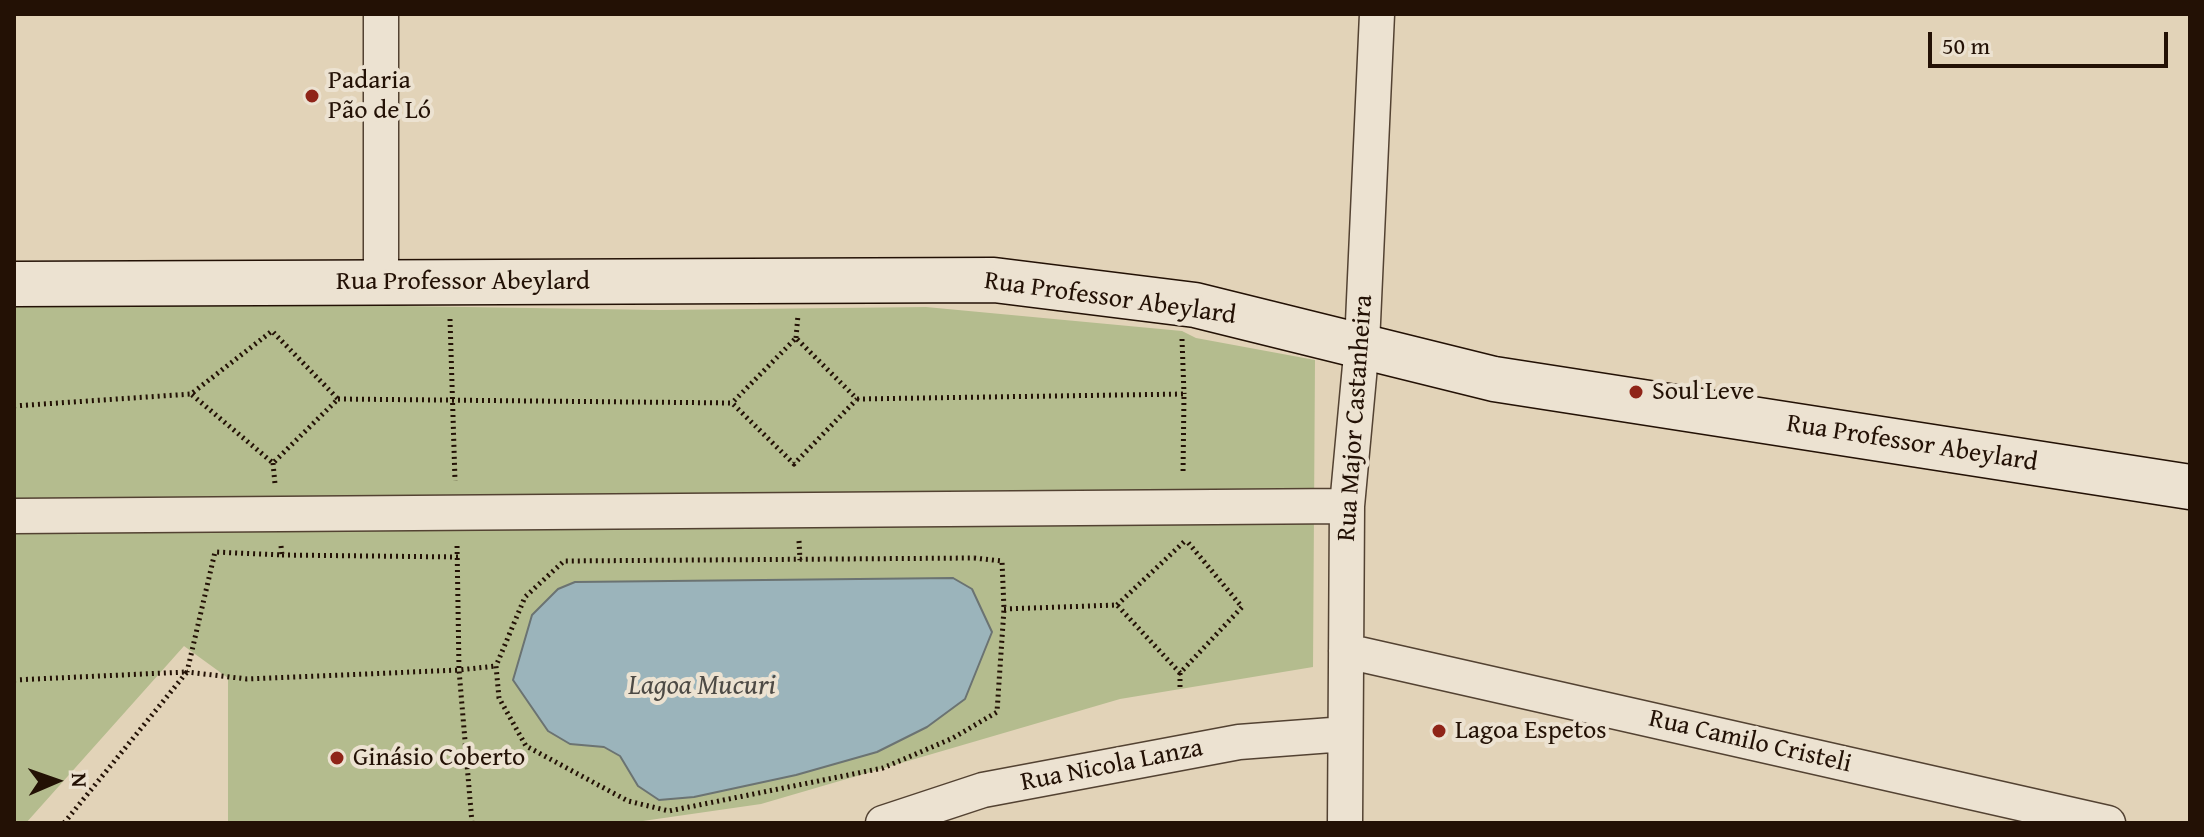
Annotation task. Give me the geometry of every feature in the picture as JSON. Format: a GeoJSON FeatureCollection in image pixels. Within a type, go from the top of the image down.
{"type":"FeatureCollection","features":[{"type":"Feature","properties":{"kind":"main road","name":"Rua Professor Abeylard"},"geometry":{"type":"LineString","coordinates":[[14,284],[994,280],[1195,305],[1494,379],[2190,487]]}},
{"type":"Feature","properties":{"kind":"street"},"geometry":{"type":"LineString","coordinates":[[381,14],[381,282]]}},
{"type":"Feature","properties":{"kind":"street","name":"Rua Major Castanheira"},"geometry":{"type":"LineString","coordinates":[[1345,823],[1347,506],[1362,344],[1377,14]]}},
{"type":"Feature","properties":{"kind":"street"},"geometry":{"type":"LineString","coordinates":[[14,516],[1347,506]]}},
{"type":"Feature","properties":{"kind":"street","name":"Rua Camilo Cristeli"},"geometry":{"type":"LineString","coordinates":[[1346,651],[2108,823]]}},
{"type":"Feature","properties":{"kind":"street","name":"Rua Nicola Lanza"},"geometry":{"type":"LineString","coordinates":[[889,822],[983,790],[1239,742],[1345,734]]}},
{"type":"Feature","properties":{"kind":"path"},"geometry":{"type":"LineString","coordinates":[[732,403],[796,338],[799,308]]}},
{"type":"Feature","properties":{"kind":"path"},"geometry":{"type":"LineString","coordinates":[[14,406],[191,394],[272,331],[338,399]]}},
{"type":"Feature","properties":{"kind":"path"},"geometry":{"type":"LineString","coordinates":[[1182,331],[1184,394]]}},
{"type":"Feature","properties":{"kind":"path"},"geometry":{"type":"LineString","coordinates":[[273,463],[338,399],[732,403],[794,464],[857,399],[796,338]]}},
{"type":"Feature","properties":{"kind":"path"},"geometry":{"type":"LineString","coordinates":[[191,394],[273,463],[282,555]]}},
{"type":"Feature","properties":{"kind":"path"},"geometry":{"type":"LineString","coordinates":[[1117,605],[1186,540]]}},
{"type":"Feature","properties":{"kind":"path"},"geometry":{"type":"LineString","coordinates":[[64,823],[187,672],[215,552],[458,557]]}},
{"type":"Feature","properties":{"kind":"path"},"geometry":{"type":"LineString","coordinates":[[974,558],[1002,561],[1004,609],[997,712],[953,738],[883,768],[669,811],[628,801],[526,746],[499,698],[496,666],[525,597],[564,561],[974,558]]}},
{"type":"Feature","properties":{"kind":"path"},"geometry":{"type":"LineString","coordinates":[[14,680],[187,672],[247,679],[496,666]]}},
{"type":"Feature","properties":{"kind":"path"},"geometry":{"type":"LineString","coordinates":[[459,670],[472,823]]}},
{"type":"Feature","properties":{"kind":"path"},"geometry":{"type":"LineString","coordinates":[[1180,673],[1180,688]]}},
{"type":"Feature","properties":{"kind":"green space"},"geometry":{"type":"Polygon","coordinates":[[[14,300],[660,310],[926,307],[1182,331],[1196,338],[1315,360],[1313,667],[1120,699],[761,804],[629,823],[228,823],[228,678],[184,646],[26,823],[14,823],[14,300]]]}},
{"type":"Feature","properties":{"kind":"water","name":"Lagoa Mucuri"},"geometry":{"type":"Polygon","coordinates":[[[953,578],[972,589],[992,632],[965,699],[927,727],[877,752],[796,775],[694,797],[659,800],[638,786],[620,756],[604,747],[570,744],[548,731],[513,680],[532,615],[558,589],[575,582],[953,578]]]}},
{"type":"Feature","properties":{"kind":"place","name":"Padaria Pão de Ló"},"geometry":{"type":"Point","coordinates":[312,96]}},
{"type":"Feature","properties":{"kind":"place","name":"Soul Leve"},"geometry":{"type":"Point","coordinates":[1636,392]}},
{"type":"Feature","properties":{"kind":"place","name":"Lagoa Espetos"},"geometry":{"type":"Point","coordinates":[1439,731]}},
{"type":"Feature","properties":{"kind":"place","name":"Ginásio Coberto"},"geometry":{"type":"Point","coordinates":[337,758]}}]}
